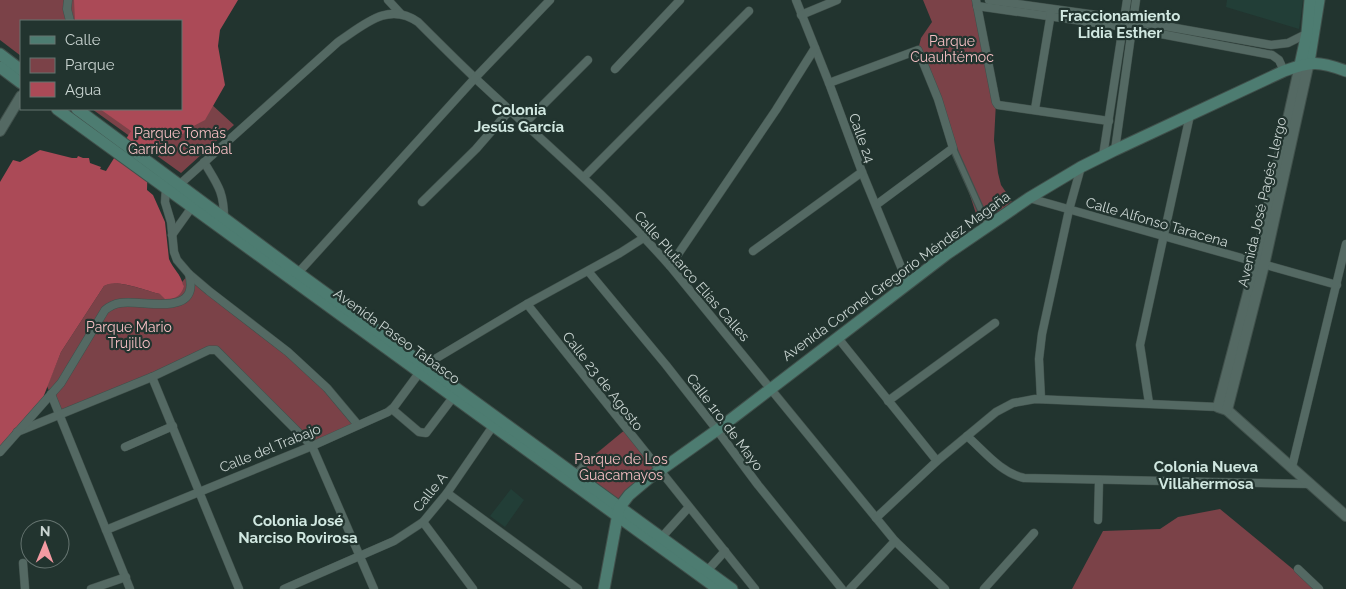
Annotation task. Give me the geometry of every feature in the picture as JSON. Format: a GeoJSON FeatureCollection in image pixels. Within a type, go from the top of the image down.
{"type":"FeatureCollection","features":[{"type":"Feature","properties":{"kind":"main road","name":"Avenida José Pagés Llergo"},"geometry":{"type":"LineString","coordinates":[[1310,0],[1311,32]]}},
{"type":"Feature","properties":{"kind":"main road","name":"Avenida José Pagés Llergo"},"geometry":{"type":"LineString","coordinates":[[1305,64],[1319,0]]}},
{"type":"Feature","properties":{"kind":"main road"},"geometry":{"type":"LineString","coordinates":[[0,54],[20,69]]}},
{"type":"Feature","properties":{"kind":"main road","name":"Avenida Coronel Gregorio Méndez Magaña"},"geometry":{"type":"LineString","coordinates":[[618,512],[636,488],[717,430],[908,284],[1029,198],[1081,167],[1115,150],[1284,71],[1305,64]]}},
{"type":"Feature","properties":{"kind":"main road"},"geometry":{"type":"LineString","coordinates":[[1305,64],[1323,64],[1346,72]]}},
{"type":"Feature","properties":{"kind":"main road"},"geometry":{"type":"LineString","coordinates":[[0,67],[20,81]]}},
{"type":"Feature","properties":{"kind":"main road","name":"Avenida Paseo Tabasco"},"geometry":{"type":"LineString","coordinates":[[58,110],[192,207],[575,475],[618,512],[661,538],[732,589]]}},
{"type":"Feature","properties":{"kind":"main road","name":"Avenida Paseo Tabasco"},"geometry":{"type":"LineString","coordinates":[[78,110],[423,368],[454,396],[493,426],[618,512],[718,589]]}},
{"type":"Feature","properties":{"kind":"main road"},"geometry":{"type":"LineString","coordinates":[[604,589],[618,512]]}},
{"type":"Feature","properties":{"kind":"street"},"geometry":{"type":"LineString","coordinates":[[68,0],[67,9],[70,20]]}},
{"type":"Feature","properties":{"kind":"street","name":"Calle Plutarco Elías Calles"},"geometry":{"type":"LineString","coordinates":[[388,0],[401,14],[418,22],[475,78],[584,177],[645,238],[876,518],[896,541],[945,589]]}},
{"type":"Feature","properties":{"kind":"street"},"geometry":{"type":"LineString","coordinates":[[298,273],[475,78],[550,0]]}},
{"type":"Feature","properties":{"kind":"street"},"geometry":{"type":"LineString","coordinates":[[615,69],[680,0]]}},
{"type":"Feature","properties":{"kind":"street","name":"Calle 24"},"geometry":{"type":"LineString","coordinates":[[796,0],[862,172],[908,284]]}},
{"type":"Feature","properties":{"kind":"street"},"geometry":{"type":"LineString","coordinates":[[801,14],[837,0]]}},
{"type":"Feature","properties":{"kind":"street"},"geometry":{"type":"LineString","coordinates":[[989,0],[1051,13]]}},
{"type":"Feature","properties":{"kind":"street"},"geometry":{"type":"LineString","coordinates":[[1103,156],[1127,0]]}},
{"type":"Feature","properties":{"kind":"street"},"geometry":{"type":"LineString","coordinates":[[1115,150],[1136,0]]}},
{"type":"Feature","properties":{"kind":"street"},"geometry":{"type":"LineString","coordinates":[[1109,121],[998,105],[976,3],[1124,23],[1272,55],[1279,60],[1284,71]]}},
{"type":"Feature","properties":{"kind":"street"},"geometry":{"type":"LineString","coordinates":[[584,177],[749,11]]}},
{"type":"Feature","properties":{"kind":"street"},"geometry":{"type":"LineString","coordinates":[[179,185],[338,42],[377,18],[392,13],[401,14]]}},
{"type":"Feature","properties":{"kind":"street"},"geometry":{"type":"LineString","coordinates":[[1035,109],[1051,13]]}},
{"type":"Feature","properties":{"kind":"street"},"geometry":{"type":"LineString","coordinates":[[1133,25],[1271,45],[1288,43],[1311,32]]}},
{"type":"Feature","properties":{"kind":"street"},"geometry":{"type":"LineString","coordinates":[[670,266],[776,110],[815,48]]}},
{"type":"Feature","properties":{"kind":"street"},"geometry":{"type":"LineString","coordinates":[[829,82],[918,50],[938,99],[953,148],[988,226]]}},
{"type":"Feature","properties":{"kind":"street"},"geometry":{"type":"LineString","coordinates":[[525,123],[588,60]]}},
{"type":"Feature","properties":{"kind":"street","name":"Avenida José Pagés Llergo"},"geometry":{"type":"LineString","coordinates":[[1223,408],[1260,264],[1305,64]]}},
{"type":"Feature","properties":{"kind":"street"},"geometry":{"type":"LineString","coordinates":[[0,131],[20,98]]}},
{"type":"Feature","properties":{"kind":"street"},"geometry":{"type":"LineString","coordinates":[[422,202],[476,149],[510,110]]}},
{"type":"Feature","properties":{"kind":"street"},"geometry":{"type":"LineString","coordinates":[[1149,404],[1140,345],[1190,115]]}},
{"type":"Feature","properties":{"kind":"street"},"geometry":{"type":"LineString","coordinates":[[876,205],[953,148]]}},
{"type":"Feature","properties":{"kind":"street"},"geometry":{"type":"LineString","coordinates":[[204,162],[221,190],[224,218]]}},
{"type":"Feature","properties":{"kind":"street"},"geometry":{"type":"LineString","coordinates":[[1041,399],[1039,359],[1042,334],[1069,210],[1081,167]]}},
{"type":"Feature","properties":{"kind":"street"},"geometry":{"type":"LineString","coordinates":[[753,251],[862,172]]}},
{"type":"Feature","properties":{"kind":"street"},"geometry":{"type":"LineString","coordinates":[[166,188],[165,202],[171,222],[174,257],[189,274],[288,352],[327,388],[358,425]]}},
{"type":"Feature","properties":{"kind":"street","name":"Calle Alfonso Taracena"},"geometry":{"type":"LineString","coordinates":[[1029,198],[1337,285]]}},
{"type":"Feature","properties":{"kind":"street"},"geometry":{"type":"LineString","coordinates":[[172,235],[192,207]]}},
{"type":"Feature","properties":{"kind":"street"},"geometry":{"type":"LineString","coordinates":[[423,368],[527,304],[645,238]]}},
{"type":"Feature","properties":{"kind":"street"},"geometry":{"type":"LineString","coordinates":[[1292,467],[1346,244]]}},
{"type":"Feature","properties":{"kind":"street","name":"Calle 1ro. de Mayo"},"geometry":{"type":"LineString","coordinates":[[588,271],[717,430],[758,485],[842,589]]}},
{"type":"Feature","properties":{"kind":"street"},"geometry":{"type":"LineString","coordinates":[[0,452],[68,372],[105,310],[114,304],[126,302],[178,303],[188,295],[190,290],[189,274]]}},
{"type":"Feature","properties":{"kind":"street","name":"Calle 23 de Agosto"},"geometry":{"type":"LineString","coordinates":[[527,304],[755,589]]}},
{"type":"Feature","properties":{"kind":"street"},"geometry":{"type":"LineString","coordinates":[[888,401],[995,323]]}},
{"type":"Feature","properties":{"kind":"street"},"geometry":{"type":"LineString","coordinates":[[838,338],[937,462]]}},
{"type":"Feature","properties":{"kind":"street"},"geometry":{"type":"LineString","coordinates":[[18,432],[152,377],[209,350],[216,350],[312,446],[374,589]]}},
{"type":"Feature","properties":{"kind":"street","name":"Calle del Trabajo"},"geometry":{"type":"LineString","coordinates":[[106,530],[312,446],[392,409],[423,368]]}},
{"type":"Feature","properties":{"kind":"street"},"geometry":{"type":"LineString","coordinates":[[152,377],[238,589]]}},
{"type":"Feature","properties":{"kind":"street"},"geometry":{"type":"LineString","coordinates":[[51,394],[130,589]]}},
{"type":"Feature","properties":{"kind":"street"},"geometry":{"type":"LineString","coordinates":[[392,409],[422,434],[426,433],[454,396]]}},
{"type":"Feature","properties":{"kind":"street"},"geometry":{"type":"LineString","coordinates":[[876,518],[937,462],[1004,407],[1021,400],[1041,399],[1223,408],[1346,516]]}},
{"type":"Feature","properties":{"kind":"street"},"geometry":{"type":"LineString","coordinates":[[125,446],[172,426]]}},
{"type":"Feature","properties":{"kind":"street","name":"Calle A"},"geometry":{"type":"LineString","coordinates":[[284,589],[394,541],[423,522],[447,493],[493,426]]}},
{"type":"Feature","properties":{"kind":"street"},"geometry":{"type":"LineString","coordinates":[[967,436],[1002,468],[1016,476],[1034,480],[1311,484]]}},
{"type":"Feature","properties":{"kind":"street"},"geometry":{"type":"LineString","coordinates":[[575,475],[586,462]]}},
{"type":"Feature","properties":{"kind":"street"},"geometry":{"type":"LineString","coordinates":[[1098,520],[1099,481]]}},
{"type":"Feature","properties":{"kind":"street"},"geometry":{"type":"LineString","coordinates":[[447,493],[578,589]]}},
{"type":"Feature","properties":{"kind":"street"},"geometry":{"type":"LineString","coordinates":[[661,538],[689,507]]}},
{"type":"Feature","properties":{"kind":"street"},"geometry":{"type":"LineString","coordinates":[[423,522],[473,589]]}},
{"type":"Feature","properties":{"kind":"street"},"geometry":{"type":"LineString","coordinates":[[984,589],[1034,533]]}},
{"type":"Feature","properties":{"kind":"street"},"geometry":{"type":"LineString","coordinates":[[850,589],[896,541]]}},
{"type":"Feature","properties":{"kind":"street"},"geometry":{"type":"LineString","coordinates":[[707,571],[724,551]]}},
{"type":"Feature","properties":{"kind":"street"},"geometry":{"type":"LineString","coordinates":[[23,569],[25,589]]}},
{"type":"Feature","properties":{"kind":"street"},"geometry":{"type":"LineString","coordinates":[[1298,569],[1319,589]]}},
{"type":"Feature","properties":{"kind":"street"},"geometry":{"type":"LineString","coordinates":[[91,589],[126,578]]}},
{"type":"Feature","properties":{"kind":"shaded area"},"geometry":{"type":"Polygon","coordinates":[[[1227,0],[1303,0],[1299,29],[1226,7],[1227,0]]]}},
{"type":"Feature","properties":{"kind":"shaded area"},"geometry":{"type":"Polygon","coordinates":[[[511,489],[524,500],[505,527],[490,516],[511,489]]]}},
{"type":"Feature","properties":{"kind":"green space"},"geometry":{"type":"Polygon","coordinates":[[[0,0],[84,0],[88,20],[20,20],[20,55],[0,40],[0,0]]]}},
{"type":"Feature","properties":{"kind":"green space","name":"Parque Cuauhtémoc"},"geometry":{"type":"Polygon","coordinates":[[[923,0],[976,0],[996,102],[994,140],[998,173],[1001,185],[1012,201],[1003,209],[978,220],[950,133],[918,50],[921,38],[932,22],[923,0]]]}},
{"type":"Feature","properties":{"kind":"green space","name":"Parque Tomás Garrido Canabal"},"geometry":{"type":"Polygon","coordinates":[[[210,103],[234,125],[181,173],[93,110],[147,110],[159,117],[210,103]]]}},
{"type":"Feature","properties":{"kind":"green space","name":"Parque Mario Trujillo"},"geometry":{"type":"Polygon","coordinates":[[[189,274],[288,352],[358,425],[312,446],[216,350],[59,416],[47,386],[61,352],[104,286],[116,283],[123,284],[160,294],[182,282],[189,274]]]}},
{"type":"Feature","properties":{"kind":"green space","name":"Parque de Los Guacamayos"},"geometry":{"type":"Polygon","coordinates":[[[626,429],[660,472],[613,503],[575,475],[586,462],[626,429]]]}},
{"type":"Feature","properties":{"kind":"green space"},"geometry":{"type":"Polygon","coordinates":[[[1220,509],[1294,570],[1314,589],[1072,589],[1103,531],[1160,529],[1178,517],[1220,509]]]}},
{"type":"Feature","properties":{"kind":"water"},"geometry":{"type":"Polygon","coordinates":[[[74,0],[238,0],[220,30],[218,46],[225,85],[205,120],[186,130],[183,134],[167,138],[151,150],[148,156],[147,190],[153,195],[165,222],[169,259],[184,286],[180,295],[175,298],[165,299],[160,294],[124,284],[116,283],[104,286],[61,352],[39,408],[0,455],[0,182],[13,160],[20,162],[40,150],[72,158],[77,158],[78,156],[89,158],[90,163],[106,171],[131,131],[101,110],[182,110],[182,20],[75,20],[74,0]]]}},
{"type":"Feature","properties":{"kind":"district","name":"Fraccionamiento Lidia Esther"},"geometry":{"type":"Point","coordinates":[1120,24]}},
{"type":"Feature","properties":{"kind":"district","name":"Colonia Jesús García"},"geometry":{"type":"Point","coordinates":[519,118]}},
{"type":"Feature","properties":{"kind":"district","name":"Colonia Nueva Villahermosa"},"geometry":{"type":"Point","coordinates":[1206,476]}},
{"type":"Feature","properties":{"kind":"district","name":"Colonia José Narciso Rovirosa"},"geometry":{"type":"Point","coordinates":[298,530]}}]}
